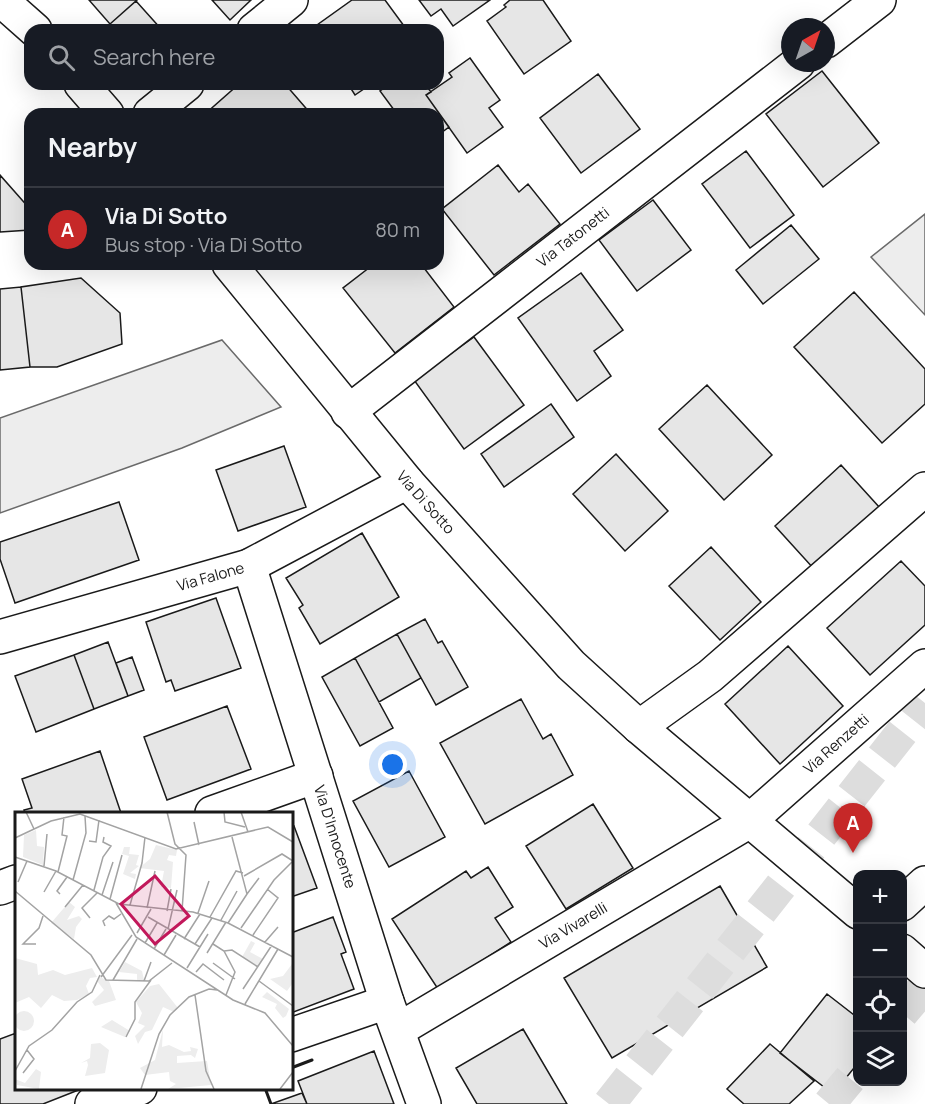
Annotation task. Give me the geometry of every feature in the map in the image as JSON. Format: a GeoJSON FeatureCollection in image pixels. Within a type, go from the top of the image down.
{"type":"FeatureCollection","features":[{"type":"Feature","properties":{"kind":"street"},"geometry":{"type":"LineString","coordinates":[[1,0],[27,24]]}},
{"type":"Feature","properties":{"kind":"street"},"geometry":{"type":"LineString","coordinates":[[261,24],[291,0]]}},
{"type":"Feature","properties":{"kind":"street"},"geometry":{"type":"LineString","coordinates":[[835,34],[879,0]]}},
{"type":"Feature","properties":{"kind":"street","name":"Via Tatonetti"},"geometry":{"type":"LineString","coordinates":[[348,412],[786,72]]}},
{"type":"Feature","properties":{"kind":"street"},"geometry":{"type":"LineString","coordinates":[[86,90],[102,108]]}},
{"type":"Feature","properties":{"kind":"street"},"geometry":{"type":"LineString","coordinates":[[157,108],[180,90]]}},
{"type":"Feature","properties":{"kind":"street","name":"Via Di Sotto"},"geometry":{"type":"LineString","coordinates":[[234,270],[407,482],[571,665],[639,728],[748,822],[853,908]]}},
{"type":"Feature","properties":{"kind":"street","name":"Via Falone"},"geometry":{"type":"LineString","coordinates":[[0,637],[249,566],[407,482]]}},
{"type":"Feature","properties":{"kind":"street"},"geometry":{"type":"LineString","coordinates":[[639,728],[710,676],[925,489]]}},
{"type":"Feature","properties":{"kind":"street","name":"Via D'Innocente"},"geometry":{"type":"LineString","coordinates":[[249,566],[393,1016],[424,1104]]}},
{"type":"Feature","properties":{"kind":"street","name":"Via Renzetti"},"geometry":{"type":"LineString","coordinates":[[748,822],[925,666]]}},
{"type":"Feature","properties":{"kind":"street"},"geometry":{"type":"LineString","coordinates":[[215,812],[316,776]]}},
{"type":"Feature","properties":{"kind":"street","name":"Via Vivarelli"},"geometry":{"type":"LineString","coordinates":[[292,1035],[393,1016],[748,822]]}},
{"type":"Feature","properties":{"kind":"street"},"geometry":{"type":"LineString","coordinates":[[0,888],[15,882]]}},
{"type":"Feature","properties":{"kind":"street"},"geometry":{"type":"LineString","coordinates":[[907,900],[925,883]]}},
{"type":"Feature","properties":{"kind":"street"},"geometry":{"type":"LineString","coordinates":[[907,955],[925,971]]}},
{"type":"Feature","properties":{"kind":"street"},"geometry":{"type":"LineString","coordinates":[[92,1104],[137,1089]]}},
{"type":"Feature","properties":{"kind":"shaded area"},"geometry":{"type":"Polygon","coordinates":[[[925,214],[925,315],[871,257],[925,214]]]}},
{"type":"Feature","properties":{"kind":"shaded area"},"geometry":{"type":"Polygon","coordinates":[[[222,340],[281,407],[182,448],[0,513],[0,418],[222,340]]]}},
{"type":"Feature","properties":{"kind":"building"},"geometry":{"type":"Polygon","coordinates":[[[89,0],[137,0],[110,24],[89,0]]]}},
{"type":"Feature","properties":{"kind":"building"},"geometry":{"type":"Polygon","coordinates":[[[212,0],[251,0],[230,20],[212,0]]]}},
{"type":"Feature","properties":{"kind":"building"},"geometry":{"type":"Polygon","coordinates":[[[352,0],[385,0],[403,24],[318,24],[352,0]]]}},
{"type":"Feature","properties":{"kind":"building"},"geometry":{"type":"Polygon","coordinates":[[[419,0],[490,0],[453,26],[441,9],[431,16],[419,0]]]}},
{"type":"Feature","properties":{"kind":"building"},"geometry":{"type":"Polygon","coordinates":[[[510,0],[543,0],[571,41],[524,74],[487,21],[506,7],[504,5],[510,0]]]}},
{"type":"Feature","properties":{"kind":"building"},"geometry":{"type":"Polygon","coordinates":[[[136,1],[157,24],[110,24],[136,1]]]}},
{"type":"Feature","properties":{"kind":"building"},"geometry":{"type":"Polygon","coordinates":[[[470,58],[500,100],[489,108],[503,127],[467,153],[444,120],[444,108],[435,108],[426,95],[433,90],[444,90],[444,83],[452,77],[449,73],[470,58]]]}},
{"type":"Feature","properties":{"kind":"building"},"geometry":{"type":"Polygon","coordinates":[[[823,72],[879,143],[823,187],[766,114],[823,72]]]}},
{"type":"Feature","properties":{"kind":"building"},"geometry":{"type":"Polygon","coordinates":[[[598,74],[640,129],[581,173],[540,118],[598,74]]]}},
{"type":"Feature","properties":{"kind":"building"},"geometry":{"type":"Polygon","coordinates":[[[232,90],[290,90],[306,108],[212,108],[232,90]]]}},
{"type":"Feature","properties":{"kind":"building"},"geometry":{"type":"Polygon","coordinates":[[[352,90],[362,90],[355,95],[352,90]]]}},
{"type":"Feature","properties":{"kind":"building"},"geometry":{"type":"Polygon","coordinates":[[[430,90],[431,92],[426,95],[435,108],[393,108],[380,91],[430,90]]]}},
{"type":"Feature","properties":{"kind":"building"},"geometry":{"type":"Polygon","coordinates":[[[444,120],[449,127],[444,131],[444,120]]]}},
{"type":"Feature","properties":{"kind":"building"},"geometry":{"type":"Polygon","coordinates":[[[746,151],[794,215],[750,248],[702,184],[746,151]]]}},
{"type":"Feature","properties":{"kind":"building"},"geometry":{"type":"Polygon","coordinates":[[[498,165],[519,192],[528,184],[560,224],[494,275],[444,212],[444,207],[498,165]]]}},
{"type":"Feature","properties":{"kind":"building"},"geometry":{"type":"Polygon","coordinates":[[[0,175],[24,202],[24,230],[0,232],[0,175]]]}},
{"type":"Feature","properties":{"kind":"building"},"geometry":{"type":"Polygon","coordinates":[[[653,200],[691,250],[637,291],[599,240],[653,200]]]}},
{"type":"Feature","properties":{"kind":"building"},"geometry":{"type":"Polygon","coordinates":[[[791,225],[819,259],[763,304],[736,270],[791,225]]]}},
{"type":"Feature","properties":{"kind":"building"},"geometry":{"type":"Polygon","coordinates":[[[366,270],[426,270],[454,307],[395,353],[343,288],[366,270]]]}},
{"type":"Feature","properties":{"kind":"building"},"geometry":{"type":"Polygon","coordinates":[[[581,273],[623,330],[594,351],[611,376],[577,401],[518,318],[581,273]]]}},
{"type":"Feature","properties":{"kind":"building"},"geometry":{"type":"Polygon","coordinates":[[[81,278],[120,313],[122,344],[57,367],[30,367],[21,287],[81,278]]]}},
{"type":"Feature","properties":{"kind":"building"},"geometry":{"type":"Polygon","coordinates":[[[21,287],[30,367],[0,370],[0,289],[21,287]]]}},
{"type":"Feature","properties":{"kind":"building"},"geometry":{"type":"Polygon","coordinates":[[[854,292],[925,369],[925,404],[882,443],[794,347],[854,292]]]}},
{"type":"Feature","properties":{"kind":"building"},"geometry":{"type":"Polygon","coordinates":[[[474,337],[524,405],[464,449],[414,380],[474,337]]]}},
{"type":"Feature","properties":{"kind":"building"},"geometry":{"type":"Polygon","coordinates":[[[707,385],[772,455],[724,500],[659,429],[707,385]]]}},
{"type":"Feature","properties":{"kind":"building"},"geometry":{"type":"Polygon","coordinates":[[[551,404],[574,437],[504,487],[481,454],[551,404]]]}},
{"type":"Feature","properties":{"kind":"building"},"geometry":{"type":"Polygon","coordinates":[[[284,446],[306,507],[238,531],[216,470],[284,446]]]}},
{"type":"Feature","properties":{"kind":"building"},"geometry":{"type":"Polygon","coordinates":[[[616,454],[668,511],[625,551],[573,494],[616,454]]]}},
{"type":"Feature","properties":{"kind":"building"},"geometry":{"type":"Polygon","coordinates":[[[841,465],[880,508],[814,569],[775,526],[841,465]]]}},
{"type":"Feature","properties":{"kind":"building"},"geometry":{"type":"Polygon","coordinates":[[[119,502],[139,560],[15,603],[0,559],[0,542],[119,502]]]}},
{"type":"Feature","properties":{"kind":"building"},"geometry":{"type":"Polygon","coordinates":[[[362,533],[399,597],[320,644],[299,608],[303,605],[286,578],[362,533]]]}},
{"type":"Feature","properties":{"kind":"building"},"geometry":{"type":"Polygon","coordinates":[[[711,547],[761,602],[720,640],[669,586],[711,547]]]}},
{"type":"Feature","properties":{"kind":"building"},"geometry":{"type":"Polygon","coordinates":[[[901,561],[925,586],[925,625],[870,675],[827,628],[901,561]]]}},
{"type":"Feature","properties":{"kind":"building"},"geometry":{"type":"Polygon","coordinates":[[[216,598],[241,668],[175,691],[171,680],[166,682],[146,622],[216,598]]]}},
{"type":"Feature","properties":{"kind":"building"},"geometry":{"type":"Polygon","coordinates":[[[425,619],[438,643],[442,641],[468,687],[436,705],[397,634],[425,619]]]}},
{"type":"Feature","properties":{"kind":"building"},"geometry":{"type":"Polygon","coordinates":[[[397,634],[421,678],[379,702],[355,658],[397,634]]]}},
{"type":"Feature","properties":{"kind":"building"},"geometry":{"type":"Polygon","coordinates":[[[108,642],[128,696],[94,709],[74,655],[108,642]]]}},
{"type":"Feature","properties":{"kind":"building"},"geometry":{"type":"Polygon","coordinates":[[[788,646],[843,706],[780,764],[725,704],[788,646]]]}},
{"type":"Feature","properties":{"kind":"building"},"geometry":{"type":"Polygon","coordinates":[[[74,655],[94,709],[36,732],[15,676],[74,655]]]}},
{"type":"Feature","properties":{"kind":"building"},"geometry":{"type":"Polygon","coordinates":[[[132,657],[144,690],[128,696],[116,663],[132,657]]]}},
{"type":"Feature","properties":{"kind":"building"},"geometry":{"type":"Polygon","coordinates":[[[355,658],[393,728],[360,746],[322,677],[355,658]]]}},
{"type":"Feature","properties":{"kind":"building"},"geometry":{"type":"Polygon","coordinates":[[[521,699],[543,739],[551,734],[573,775],[485,824],[440,743],[521,699]]]}},
{"type":"Feature","properties":{"kind":"building"},"geometry":{"type":"Polygon","coordinates":[[[227,706],[251,769],[167,800],[144,737],[227,706]]]}},
{"type":"Feature","properties":{"kind":"building"},"geometry":{"type":"Polygon","coordinates":[[[100,751],[121,812],[25,812],[24,810],[32,808],[22,779],[100,751]]]}},
{"type":"Feature","properties":{"kind":"building"},"geometry":{"type":"Polygon","coordinates":[[[409,771],[445,837],[389,867],[353,801],[409,771]]]}},
{"type":"Feature","properties":{"kind":"building"},"geometry":{"type":"Polygon","coordinates":[[[593,804],[633,868],[566,909],[526,846],[593,804]]]}},
{"type":"Feature","properties":{"kind":"building"},"geometry":{"type":"Polygon","coordinates":[[[294,826],[317,888],[292,897],[292,827],[294,826]]]}},
{"type":"Feature","properties":{"kind":"building"},"geometry":{"type":"Polygon","coordinates":[[[488,867],[513,907],[495,918],[511,942],[438,989],[392,919],[466,871],[471,878],[488,867]]]}},
{"type":"Feature","properties":{"kind":"building"},"geometry":{"type":"Polygon","coordinates":[[[720,886],[767,967],[612,1058],[564,978],[720,886]]]}},
{"type":"Feature","properties":{"kind":"building"},"geometry":{"type":"Polygon","coordinates":[[[333,917],[346,952],[341,954],[354,989],[292,1013],[292,933],[333,917]]]}},
{"type":"Feature","properties":{"kind":"building"},"geometry":{"type":"Polygon","coordinates":[[[827,994],[853,1014],[853,1069],[833,1094],[780,1053],[827,994]]]}},
{"type":"Feature","properties":{"kind":"building"},"geometry":{"type":"Polygon","coordinates":[[[523,1029],[567,1104],[477,1104],[456,1068],[523,1029]]]}},
{"type":"Feature","properties":{"kind":"building"},"geometry":{"type":"Polygon","coordinates":[[[15,1033],[15,1089],[81,1089],[43,1104],[0,1104],[0,1039],[15,1033]]]}},
{"type":"Feature","properties":{"kind":"building"},"geometry":{"type":"Polygon","coordinates":[[[770,1044],[814,1081],[789,1104],[744,1104],[727,1089],[770,1044]]]}},
{"type":"Feature","properties":{"kind":"building"},"geometry":{"type":"Polygon","coordinates":[[[374,1051],[394,1104],[307,1104],[298,1081],[374,1051]]]}},
{"type":"Feature","properties":{"kind":"building"},"geometry":{"type":"Polygon","coordinates":[[[302,1093],[307,1104],[271,1104],[302,1093]]]}},
{"type":"Feature","properties":{"kind":"tunnel"},"geometry":{"type":"LineString","coordinates":[[609,1104],[925,703]]}},
{"type":"Feature","properties":{"kind":"tunnel"},"geometry":{"type":"LineString","coordinates":[[907,1007],[925,986]]}},
{"type":"Feature","properties":{"kind":"tunnel"},"geometry":{"type":"LineString","coordinates":[[829,1104],[853,1075]]}},
{"type":"Feature","properties":{"kind":"wall"},"geometry":{"type":"LineString","coordinates":[[292,1068],[312,1060]]}},
{"type":"Feature","properties":{"kind":"wall"},"geometry":{"type":"LineString","coordinates":[[265,1089],[271,1104]]}},
{"type":"Feature","properties":{"kind":"place","name":"Via Di Sotto"},"geometry":{"type":"Point","coordinates":[853,853]}}]}
